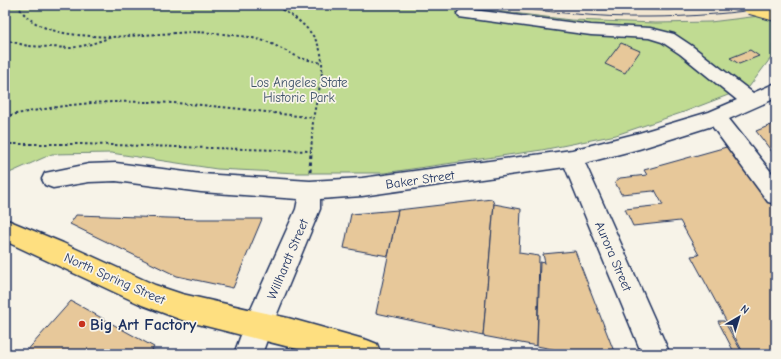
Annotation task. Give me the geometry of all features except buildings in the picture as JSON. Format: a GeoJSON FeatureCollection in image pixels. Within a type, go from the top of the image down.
{"type":"FeatureCollection","features":[{"type":"Feature","properties":{"kind":"main road"},"geometry":{"type":"LineString","coordinates":[[751,5],[776,12]]}},
{"type":"Feature","properties":{"kind":"main road","name":"North Spring Street"},"geometry":{"type":"LineString","coordinates":[[5,230],[54,250],[151,296],[182,307],[288,332],[367,354]]}},
{"type":"Feature","properties":{"kind":"street"},"geometry":{"type":"LineString","coordinates":[[465,14],[591,30],[650,33],[668,38],[686,50],[751,101]]}},
{"type":"Feature","properties":{"kind":"street","name":"Baker Street"},"geometry":{"type":"LineString","coordinates":[[53,179],[89,173],[116,172],[200,182],[310,190],[362,187],[572,158],[639,141],[716,117],[776,90]]}},
{"type":"Feature","properties":{"kind":"street"},"geometry":{"type":"LineString","coordinates":[[716,117],[776,195]]}},
{"type":"Feature","properties":{"kind":"street","name":"Aurora Street"},"geometry":{"type":"LineString","coordinates":[[572,158],[656,354]]}},
{"type":"Feature","properties":{"kind":"street","name":"Willhardt Street"},"geometry":{"type":"LineString","coordinates":[[248,354],[258,326],[308,209],[310,190]]}},
{"type":"Feature","properties":{"kind":"path"},"geometry":{"type":"LineString","coordinates":[[17,5],[27,17],[35,23],[50,30],[68,34],[112,37],[192,32],[248,37],[268,42],[300,58],[322,63]]}},
{"type":"Feature","properties":{"kind":"path"},"geometry":{"type":"LineString","coordinates":[[5,144],[79,144],[311,151],[322,63],[320,51],[312,34],[294,17],[273,5]]}},
{"type":"Feature","properties":{"kind":"path"},"geometry":{"type":"LineString","coordinates":[[5,40],[28,46],[71,48],[92,44],[112,37]]}},
{"type":"Feature","properties":{"kind":"path"},"geometry":{"type":"LineString","coordinates":[[5,116],[60,106],[137,102],[218,107],[314,118]]}},
{"type":"Feature","properties":{"kind":"shaded area"},"geometry":{"type":"Polygon","coordinates":[[[446,5],[776,5],[760,17],[710,22],[656,23],[580,20],[446,5]]]}},
{"type":"Feature","properties":{"kind":"green space","name":"Los Angeles State Historic Park"},"geometry":{"type":"Polygon","coordinates":[[[5,5],[446,5],[571,20],[656,23],[710,22],[776,14],[776,41],[773,44],[773,55],[749,87],[684,112],[616,135],[542,150],[384,173],[297,173],[217,169],[111,153],[52,154],[5,175],[5,5]]]}},
{"type":"Feature","properties":{"kind":"tram line"},"geometry":{"type":"LineString","coordinates":[[492,5],[570,14],[629,17],[665,17],[729,13],[776,7]]}},
{"type":"Feature","properties":{"kind":"tram line"},"geometry":{"type":"LineString","coordinates":[[596,9],[668,10],[741,5]]}},
{"type":"Feature","properties":{"kind":"place","name":"Big Art Factory"},"geometry":{"type":"Point","coordinates":[82,324]}}]}
